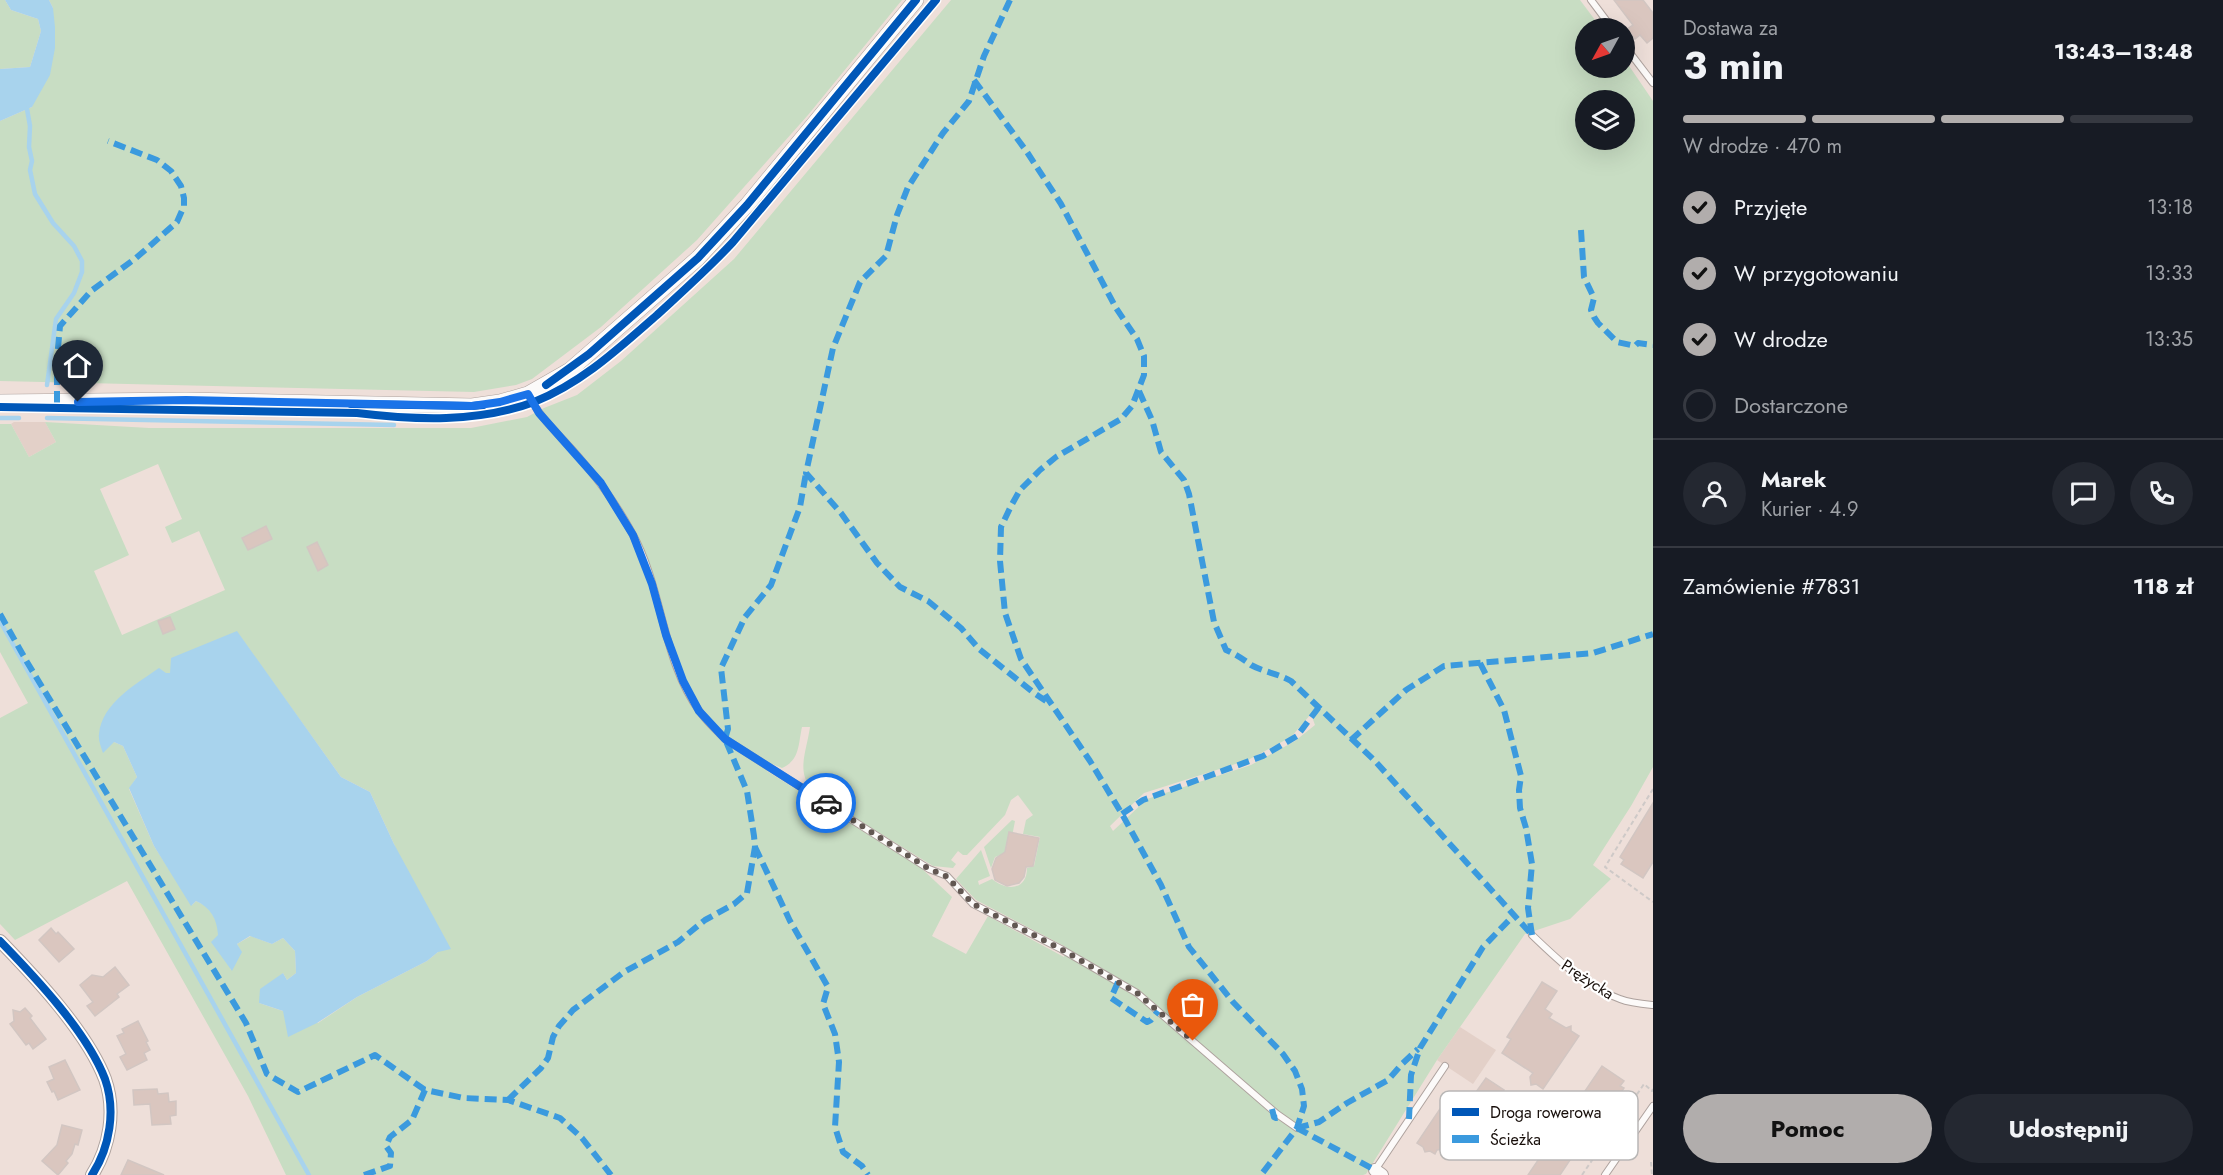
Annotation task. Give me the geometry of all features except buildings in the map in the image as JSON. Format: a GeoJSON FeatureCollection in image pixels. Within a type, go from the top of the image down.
{"type":"FeatureCollection","features":[{"type":"Feature","properties":{"kind":"street"},"geometry":{"type":"LineString","coordinates":[[0,402],[186,400],[472,406],[500,402],[528,394],[547,385],[583,359],[698,258],[747,205],[916,0]]}},
{"type":"Feature","properties":{"kind":"street"},"geometry":{"type":"LineString","coordinates":[[0,941],[60,1008],[88,1048],[105,1080],[110,1100],[110,1127],[103,1154],[92,1175]]}},
{"type":"Feature","properties":{"kind":"lane"},"geometry":{"type":"LineString","coordinates":[[1591,0],[1604,18]]}},
{"type":"Feature","properties":{"kind":"lane"},"geometry":{"type":"LineString","coordinates":[[1635,59],[1653,83]]}},
{"type":"Feature","properties":{"kind":"lane"},"geometry":{"type":"LineString","coordinates":[[528,394],[539,413],[601,483],[633,535],[652,584],[666,635],[683,681],[699,711],[725,739],[929,869],[946,876],[973,904],[1061,949],[1137,993],[1277,1114],[1298,1128]]}},
{"type":"Feature","properties":{"kind":"lane","name":"Prężycka"},"geometry":{"type":"LineString","coordinates":[[1532,935],[1561,963],[1591,985],[1621,1000],[1653,1005]]}},
{"type":"Feature","properties":{"kind":"lane"},"geometry":{"type":"LineString","coordinates":[[1378,1172],[1445,1066]]}},
{"type":"Feature","properties":{"kind":"lane"},"geometry":{"type":"LineString","coordinates":[[1638,1128],[1653,1106]]}},
{"type":"Feature","properties":{"kind":"lane"},"geometry":{"type":"LineString","coordinates":[[1605,1175],[1615,1160]]}},
{"type":"Feature","properties":{"kind":"path"},"geometry":{"type":"LineString","coordinates":[[1653,789],[1605,867],[1653,902]]}},
{"type":"Feature","properties":{"kind":"path"},"geometry":{"type":"LineString","coordinates":[[1638,1093],[1644,1084],[1652,1091],[1653,1089]]}},
{"type":"Feature","properties":{"kind":"path"},"geometry":{"type":"LineString","coordinates":[[1582,1175],[1592,1160]]}},
{"type":"Feature","properties":{"kind":"path"},"geometry":{"type":"LineString","coordinates":[[1651,1162],[1652,1175]]}},
{"type":"Feature","properties":{"kind":"shaded area"},"geometry":{"type":"Polygon","coordinates":[[[14,422],[45,422],[56,442],[29,457],[11,424],[14,422]]]}},
{"type":"Feature","properties":{"kind":"shaded area"},"geometry":{"type":"Polygon","coordinates":[[[1460,1027],[1496,1050],[1473,1084],[1437,1060],[1460,1027]]]}},
{"type":"Feature","properties":{"kind":"green space"},"geometry":{"type":"Polygon","coordinates":[[[0,0],[5,0],[11,10],[38,19],[41,31],[30,67],[0,69],[0,0]]]}},
{"type":"Feature","properties":{"kind":"green space"},"geometry":{"type":"Polygon","coordinates":[[[49,0],[902,0],[808,115],[697,240],[601,327],[532,379],[516,385],[474,392],[0,381],[0,121],[32,107],[53,8],[49,0]]]}},
{"type":"Feature","properties":{"kind":"green space"},"geometry":{"type":"Polygon","coordinates":[[[951,0],[1580,0],[1594,18],[1575,18],[1575,78],[1635,78],[1635,75],[1653,101],[1653,767],[1593,865],[1611,879],[1570,919],[1525,934],[1437,1060],[1366,1174],[1363,1175],[286,1175],[248,1096],[127,881],[15,940],[0,924],[0,718],[28,703],[0,652],[0,424],[11,424],[29,457],[56,442],[45,422],[149,428],[471,428],[527,417],[577,395],[621,361],[734,259],[951,0]],[[158,464],[100,489],[129,555],[94,571],[122,635],[225,590],[199,531],[172,543],[165,527],[182,519],[158,464]],[[237,632],[172,669],[170,673],[166,673],[114,742],[123,746],[137,777],[129,789],[154,846],[192,905],[196,901],[208,907],[218,924],[218,935],[231,970],[241,952],[237,944],[251,936],[272,944],[283,938],[295,951],[296,973],[287,980],[283,973],[259,1003],[318,1023],[357,997],[427,961],[438,952],[370,792],[341,777],[237,632]],[[1311,714],[1291,737],[1248,760],[1144,793],[1110,826],[1113,831],[1147,799],[1251,765],[1295,741],[1315,725],[1311,714]],[[802,727],[797,751],[792,761],[782,768],[772,764],[767,771],[920,867],[952,897],[932,936],[966,954],[988,916],[1064,957],[1066,947],[976,900],[956,879],[981,850],[990,876],[978,881],[979,885],[992,879],[1003,886],[1015,887],[1024,881],[1027,868],[1034,866],[1040,837],[1023,834],[1026,820],[1033,815],[1018,795],[1011,800],[1005,815],[967,855],[958,851],[951,860],[956,864],[953,868],[933,866],[831,803],[834,792],[827,788],[820,795],[812,788],[806,781],[803,765],[810,727],[802,727]]]}},
{"type":"Feature","properties":{"kind":"green space"},"geometry":{"type":"Polygon","coordinates":[[[1012,820],[1015,821],[1009,852],[995,857],[991,868],[984,847],[1012,820]]]}},
{"type":"Feature","properties":{"kind":"water"},"geometry":{"type":"Polygon","coordinates":[[[5,0],[49,0],[53,8],[55,48],[50,75],[32,107],[0,121],[0,69],[30,67],[41,31],[38,19],[11,10],[5,0]]]}},
{"type":"Feature","properties":{"kind":"water"},"geometry":{"type":"Polygon","coordinates":[[[237,631],[341,777],[370,792],[394,844],[451,949],[438,952],[427,961],[357,997],[317,1023],[288,1037],[283,1011],[259,1003],[260,989],[283,973],[287,980],[296,973],[295,951],[283,938],[272,944],[250,936],[237,944],[242,952],[232,971],[211,942],[218,935],[212,915],[206,907],[196,901],[191,906],[154,846],[129,788],[137,777],[123,746],[114,742],[103,753],[99,739],[101,723],[106,713],[122,695],[159,668],[170,673],[171,658],[237,631]]]}},
{"type":"Feature","properties":{"kind":"waterway"},"geometry":{"type":"LineString","coordinates":[[27,109],[32,161],[30,170],[35,194],[53,223],[74,246],[82,261],[82,272],[74,293],[56,319],[47,385]]}},
{"type":"Feature","properties":{"kind":"waterway"},"geometry":{"type":"LineString","coordinates":[[0,418],[19,418]]}},
{"type":"Feature","properties":{"kind":"waterway"},"geometry":{"type":"LineString","coordinates":[[47,418],[394,425]]}},
{"type":"Feature","properties":{"kind":"waterway"},"geometry":{"type":"LineString","coordinates":[[0,621],[309,1175]]}},
{"type":"Feature","properties":{"kind":"marked path"},"geometry":{"type":"LineString","coordinates":[[1010,0],[984,56],[969,101],[943,133],[908,187],[897,215],[886,256],[860,282],[833,348],[806,473],[841,513],[877,563],[900,587],[928,601],[961,628],[979,649],[1046,701]]}},
{"type":"Feature","properties":{"kind":"marked path"},"geometry":{"type":"LineString","coordinates":[[974,80],[1027,152],[1061,204],[1116,308],[1137,339],[1144,356],[1144,375],[1132,406],[1121,419],[1056,457],[1020,490],[1011,506],[1001,527],[1000,561],[1005,613],[1021,659],[1090,761],[1122,814],[1161,885],[1189,947],[1233,1002],[1283,1054],[1295,1071],[1302,1089],[1304,1106],[1297,1128],[1261,1175]]}},
{"type":"Feature","properties":{"kind":"marked path"},"geometry":{"type":"LineString","coordinates":[[57,403],[60,326],[91,291],[136,258],[177,222],[184,206],[181,186],[171,171],[157,160],[108,141]]}},
{"type":"Feature","properties":{"kind":"marked path"},"geometry":{"type":"LineString","coordinates":[[1581,230],[1584,277],[1594,298],[1591,310],[1594,317],[1617,342],[1635,346],[1638,343],[1653,345]]}},
{"type":"Feature","properties":{"kind":"marked path"},"geometry":{"type":"LineString","coordinates":[[1139,391],[1152,420],[1161,452],[1184,480],[1189,494],[1214,622],[1226,650],[1251,665],[1291,681],[1375,761],[1532,935]]}},
{"type":"Feature","properties":{"kind":"marked path"},"geometry":{"type":"LineString","coordinates":[[508,1100],[541,1068],[548,1058],[553,1037],[559,1026],[573,1010],[624,972],[678,942],[705,920],[734,904],[747,893],[755,847],[754,836],[747,791],[725,739],[728,729],[721,668],[745,617],[771,585],[800,507],[806,473]]}},
{"type":"Feature","properties":{"kind":"marked path"},"geometry":{"type":"LineString","coordinates":[[0,614],[246,1023],[267,1074],[298,1092],[375,1055],[425,1090]]}},
{"type":"Feature","properties":{"kind":"marked path"},"geometry":{"type":"LineString","coordinates":[[1351,740],[1406,690],[1444,666],[1593,653],[1653,634]]}},
{"type":"Feature","properties":{"kind":"marked path"},"geometry":{"type":"LineString","coordinates":[[1480,663],[1504,710],[1521,776],[1520,808],[1532,864],[1528,908],[1532,935]]}},
{"type":"Feature","properties":{"kind":"marked path"},"geometry":{"type":"LineString","coordinates":[[1122,814],[1143,800],[1263,756],[1297,736],[1319,707]]}},
{"type":"Feature","properties":{"kind":"marked path"},"geometry":{"type":"LineString","coordinates":[[755,847],[790,921],[828,987],[823,1004],[835,1034],[839,1062],[835,1127],[843,1152],[862,1166],[868,1175]]}},
{"type":"Feature","properties":{"kind":"marked path"},"geometry":{"type":"LineString","coordinates":[[1409,1119],[1411,1075],[1420,1048],[1483,947],[1514,915]]}},
{"type":"Feature","properties":{"kind":"marked path"},"geometry":{"type":"LineString","coordinates":[[1118,982],[1111,998],[1147,1022],[1158,1011]]}},
{"type":"Feature","properties":{"kind":"marked path"},"geometry":{"type":"LineString","coordinates":[[1297,1128],[1319,1122],[1388,1080],[1418,1049]]}},
{"type":"Feature","properties":{"kind":"marked path"},"geometry":{"type":"LineString","coordinates":[[364,1175],[390,1166],[391,1153],[386,1146],[390,1137],[412,1120],[425,1090],[464,1098],[508,1100],[560,1118],[582,1138],[611,1175]]}},
{"type":"Feature","properties":{"kind":"marked path"},"geometry":{"type":"LineString","coordinates":[[1272,1109],[1274,1117],[1282,1117]]}},
{"type":"Feature","properties":{"kind":"marked path"},"geometry":{"type":"LineString","coordinates":[[1297,1128],[1375,1170]]}},
{"type":"Feature","properties":{"kind":"cycle path"},"geometry":{"type":"LineString","coordinates":[[546,385],[589,354],[698,258],[747,205],[916,0]]}},
{"type":"Feature","properties":{"kind":"cycle path"},"geometry":{"type":"LineString","coordinates":[[0,407],[357,413],[446,418],[491,414],[534,402],[568,385],[599,364],[657,315],[715,261],[936,0]]}},
{"type":"Feature","properties":{"kind":"cycle path"},"geometry":{"type":"LineString","coordinates":[[351,404],[483,405]]}},
{"type":"Feature","properties":{"kind":"cycle path"},"geometry":{"type":"LineString","coordinates":[[0,941],[44,988],[73,1024],[97,1061],[105,1079],[110,1103],[109,1128],[103,1153],[92,1175]]}},
{"type":"Feature","properties":{"kind":"way so far"},"geometry":{"type":"LineString","coordinates":[[826,803],[929,869],[946,876],[973,904],[1061,949],[1137,993],[1193,1041]]}},
{"type":"Feature","properties":{"kind":"route"},"geometry":{"type":"LineString","coordinates":[[78,402],[186,400],[472,406],[500,402],[528,394],[539,413],[601,483],[633,535],[652,584],[666,635],[683,681],[699,711],[725,739],[826,803]]}}]}
